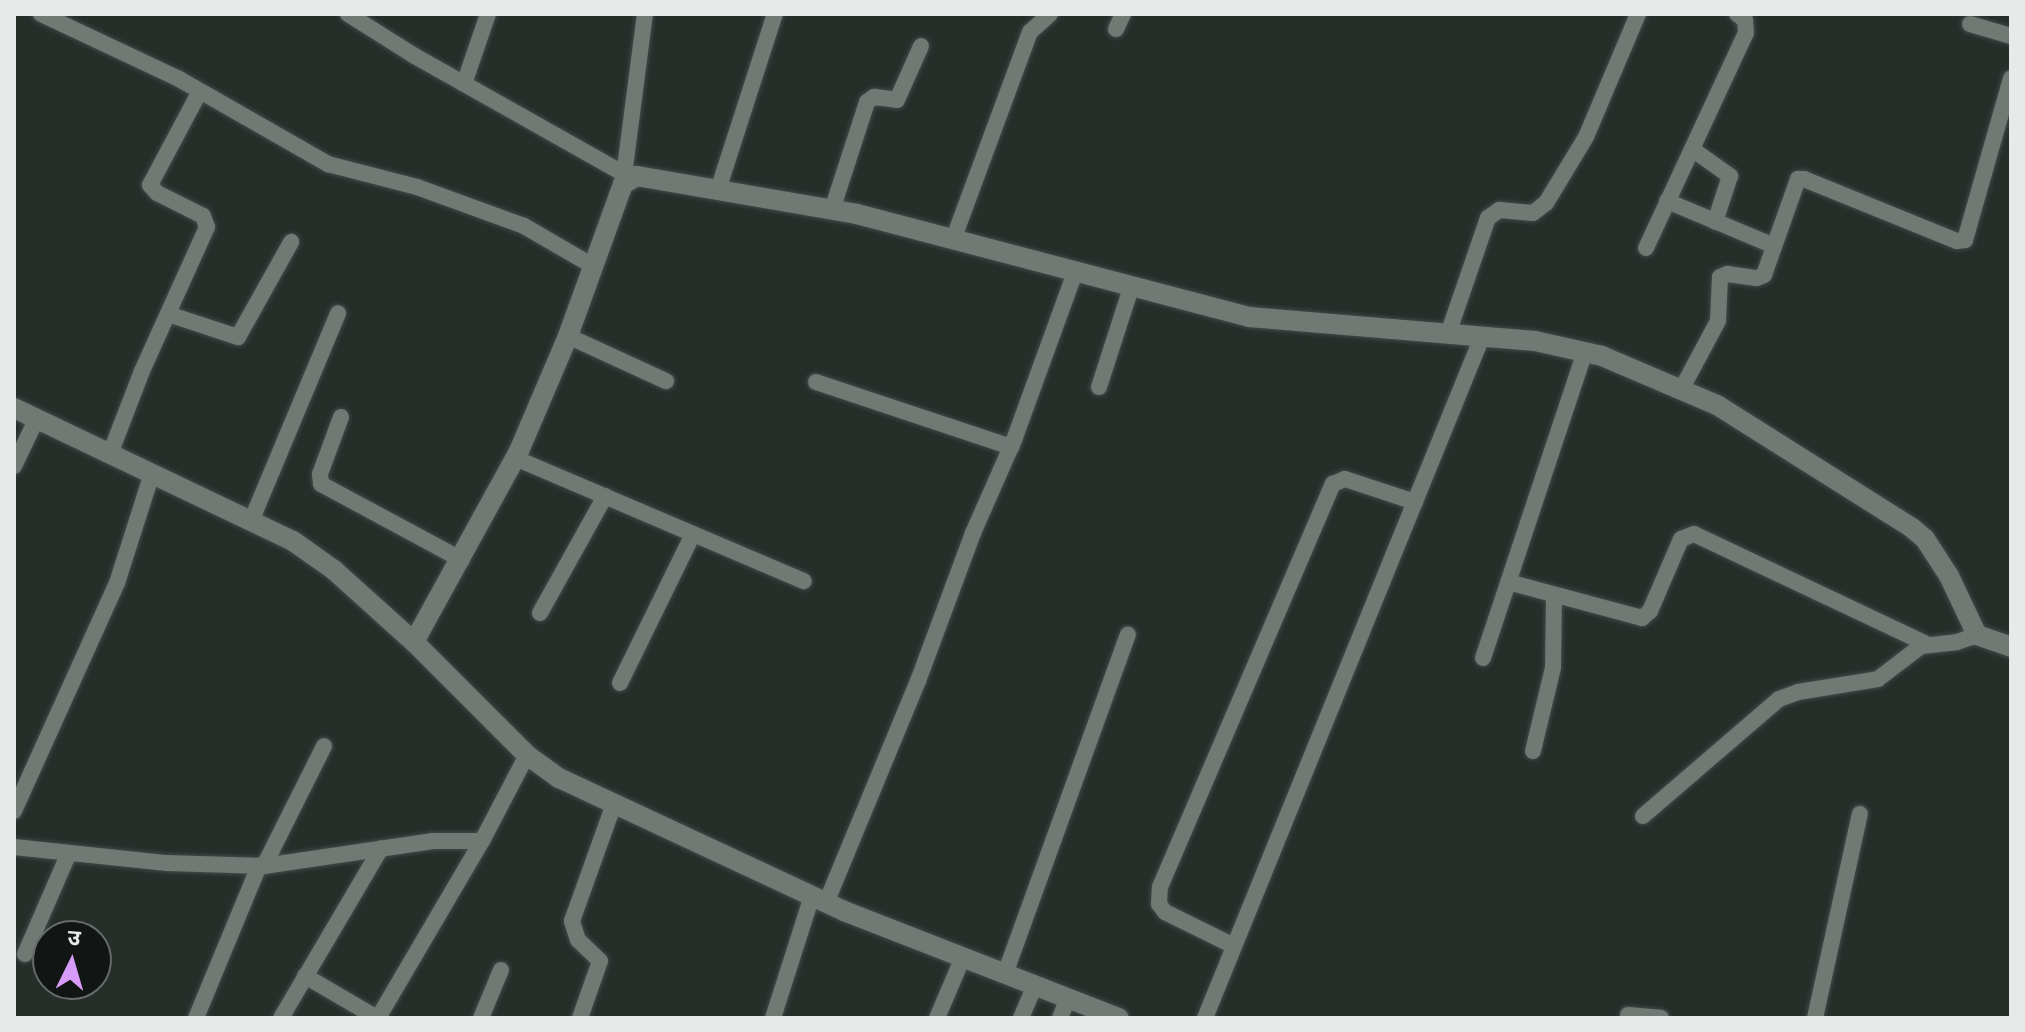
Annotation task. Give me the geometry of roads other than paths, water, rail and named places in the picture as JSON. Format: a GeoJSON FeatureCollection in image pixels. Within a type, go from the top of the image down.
{"type":"FeatureCollection","features":[{"type":"Feature","properties":{"kind":"street"},"geometry":{"type":"LineString","coordinates":[[41,14],[200,91],[328,164],[417,187],[524,226],[593,266]]}},
{"type":"Feature","properties":{"kind":"street"},"geometry":{"type":"LineString","coordinates":[[348,14],[623,179],[637,176],[832,210],[1259,319],[1535,341],[1585,351],[1730,413],[1912,528],[1925,539],[1949,576],[1977,635]]}},
{"type":"Feature","properties":{"kind":"street"},"geometry":{"type":"LineString","coordinates":[[464,84],[488,14]]}},
{"type":"Feature","properties":{"kind":"street"},"geometry":{"type":"LineString","coordinates":[[414,642],[462,560],[515,458],[568,336],[623,179],[645,14]]}},
{"type":"Feature","properties":{"kind":"street"},"geometry":{"type":"LineString","coordinates":[[718,190],[775,14]]}},
{"type":"Feature","properties":{"kind":"street"},"geometry":{"type":"LineString","coordinates":[[953,240],[1030,32],[1050,14]]}},
{"type":"Feature","properties":{"kind":"street"},"geometry":{"type":"LineString","coordinates":[[1448,334],[1488,218],[1499,210],[1533,213],[1546,203],[1586,137],[1638,14]]}},
{"type":"Feature","properties":{"kind":"street"},"geometry":{"type":"LineString","coordinates":[[1646,248],[1746,33],[1745,20],[1737,14]]}},
{"type":"Feature","properties":{"kind":"street"},"geometry":{"type":"LineString","coordinates":[[1970,24],[2011,36]]}},
{"type":"Feature","properties":{"kind":"street"},"geometry":{"type":"LineString","coordinates":[[832,210],[867,102],[874,97],[897,100],[921,46]]}},
{"type":"Feature","properties":{"kind":"street"},"geometry":{"type":"LineString","coordinates":[[1681,390],[1718,321],[1720,277],[1727,274],[1761,277],[1796,182],[1801,178],[1957,241],[1965,240],[2011,78]]}},
{"type":"Feature","properties":{"kind":"street"},"geometry":{"type":"LineString","coordinates":[[110,454],[208,223],[203,216],[157,193],[150,185],[200,91]]}},
{"type":"Feature","properties":{"kind":"street"},"geometry":{"type":"LineString","coordinates":[[1692,149],[1730,176],[1715,222]]}},
{"type":"Feature","properties":{"kind":"street"},"geometry":{"type":"LineString","coordinates":[[1667,201],[1774,246]]}},
{"type":"Feature","properties":{"kind":"street"},"geometry":{"type":"LineString","coordinates":[[168,314],[238,337],[291,242]]}},
{"type":"Feature","properties":{"kind":"street"},"geometry":{"type":"LineString","coordinates":[[773,1018],[819,899],[913,694],[967,547],[1011,447],[1075,272]]}},
{"type":"Feature","properties":{"kind":"street"},"geometry":{"type":"LineString","coordinates":[[1099,387],[1132,285]]}},
{"type":"Feature","properties":{"kind":"street"},"geometry":{"type":"LineString","coordinates":[[252,519],[338,313]]}},
{"type":"Feature","properties":{"kind":"street"},"geometry":{"type":"LineString","coordinates":[[568,336],[666,381]]}},
{"type":"Feature","properties":{"kind":"street"},"geometry":{"type":"LineString","coordinates":[[1205,1018],[1482,337]]}},
{"type":"Feature","properties":{"kind":"street"},"geometry":{"type":"LineString","coordinates":[[1483,658],[1585,351]]}},
{"type":"Feature","properties":{"kind":"street"},"geometry":{"type":"LineString","coordinates":[[816,382],[1011,447]]}},
{"type":"Feature","properties":{"kind":"street"},"geometry":{"type":"LineString","coordinates":[[14,408],[293,541],[334,570],[414,642],[527,755],[559,778],[819,899],[1119,1018]]}},
{"type":"Feature","properties":{"kind":"street"},"geometry":{"type":"LineString","coordinates":[[341,417],[320,474],[321,484],[462,560]]}},
{"type":"Feature","properties":{"kind":"street"},"geometry":{"type":"LineString","coordinates":[[14,466],[36,420]]}},
{"type":"Feature","properties":{"kind":"street"},"geometry":{"type":"LineString","coordinates":[[515,458],[804,581]]}},
{"type":"Feature","properties":{"kind":"street"},"geometry":{"type":"LineString","coordinates":[[14,810],[117,583],[152,473]]}},
{"type":"Feature","properties":{"kind":"street"},"geometry":{"type":"LineString","coordinates":[[1234,946],[1165,912],[1159,904],[1160,887],[1333,484],[1345,479],[1415,502]]}},
{"type":"Feature","properties":{"kind":"street"},"geometry":{"type":"LineString","coordinates":[[540,613],[605,496]]}},
{"type":"Feature","properties":{"kind":"street"},"geometry":{"type":"LineString","coordinates":[[620,683],[693,534]]}},
{"type":"Feature","properties":{"kind":"street"},"geometry":{"type":"LineString","coordinates":[[1508,582],[1636,618],[1647,616],[1681,539],[1694,534],[1929,645]]}},
{"type":"Feature","properties":{"kind":"street"},"geometry":{"type":"LineString","coordinates":[[1533,751],[1553,668],[1554,595]]}},
{"type":"Feature","properties":{"kind":"street"},"geometry":{"type":"LineString","coordinates":[[1005,974],[1128,635]]}},
{"type":"Feature","properties":{"kind":"street"},"geometry":{"type":"LineString","coordinates":[[1643,816],[1779,699],[1798,692],[1878,679],[1914,650],[1929,645],[1957,642],[1977,635],[2011,647]]}},
{"type":"Feature","properties":{"kind":"street"},"geometry":{"type":"LineString","coordinates":[[196,1018],[262,866],[324,746]]}},
{"type":"Feature","properties":{"kind":"street"},"geometry":{"type":"LineString","coordinates":[[305,976],[378,1018],[482,841],[527,755]]}},
{"type":"Feature","properties":{"kind":"street"},"geometry":{"type":"LineString","coordinates":[[580,1018],[600,961],[578,940],[572,921],[614,804]]}},
{"type":"Feature","properties":{"kind":"street"},"geometry":{"type":"LineString","coordinates":[[1815,1018],[1860,814]]}},
{"type":"Feature","properties":{"kind":"street"},"geometry":{"type":"LineString","coordinates":[[14,847],[196,866],[262,866],[433,841],[482,841]]}},
{"type":"Feature","properties":{"kind":"street"},"geometry":{"type":"LineString","coordinates":[[281,1018],[381,848]]}},
{"type":"Feature","properties":{"kind":"street"},"geometry":{"type":"LineString","coordinates":[[25,954],[69,853]]}},
{"type":"Feature","properties":{"kind":"street"},"geometry":{"type":"LineString","coordinates":[[937,1018],[963,957]]}},
{"type":"Feature","properties":{"kind":"street"},"geometry":{"type":"LineString","coordinates":[[481,1018],[501,970]]}},
{"type":"Feature","properties":{"kind":"street"},"geometry":{"type":"LineString","coordinates":[[1021,1018],[1035,985]]}},
{"type":"Feature","properties":{"kind":"street"},"geometry":{"type":"LineString","coordinates":[[1060,1018],[1068,998]]}},
{"type":"Feature","properties":{"kind":"street"},"geometry":{"type":"LineString","coordinates":[[1628,1015],[1661,1018]]}}]}
